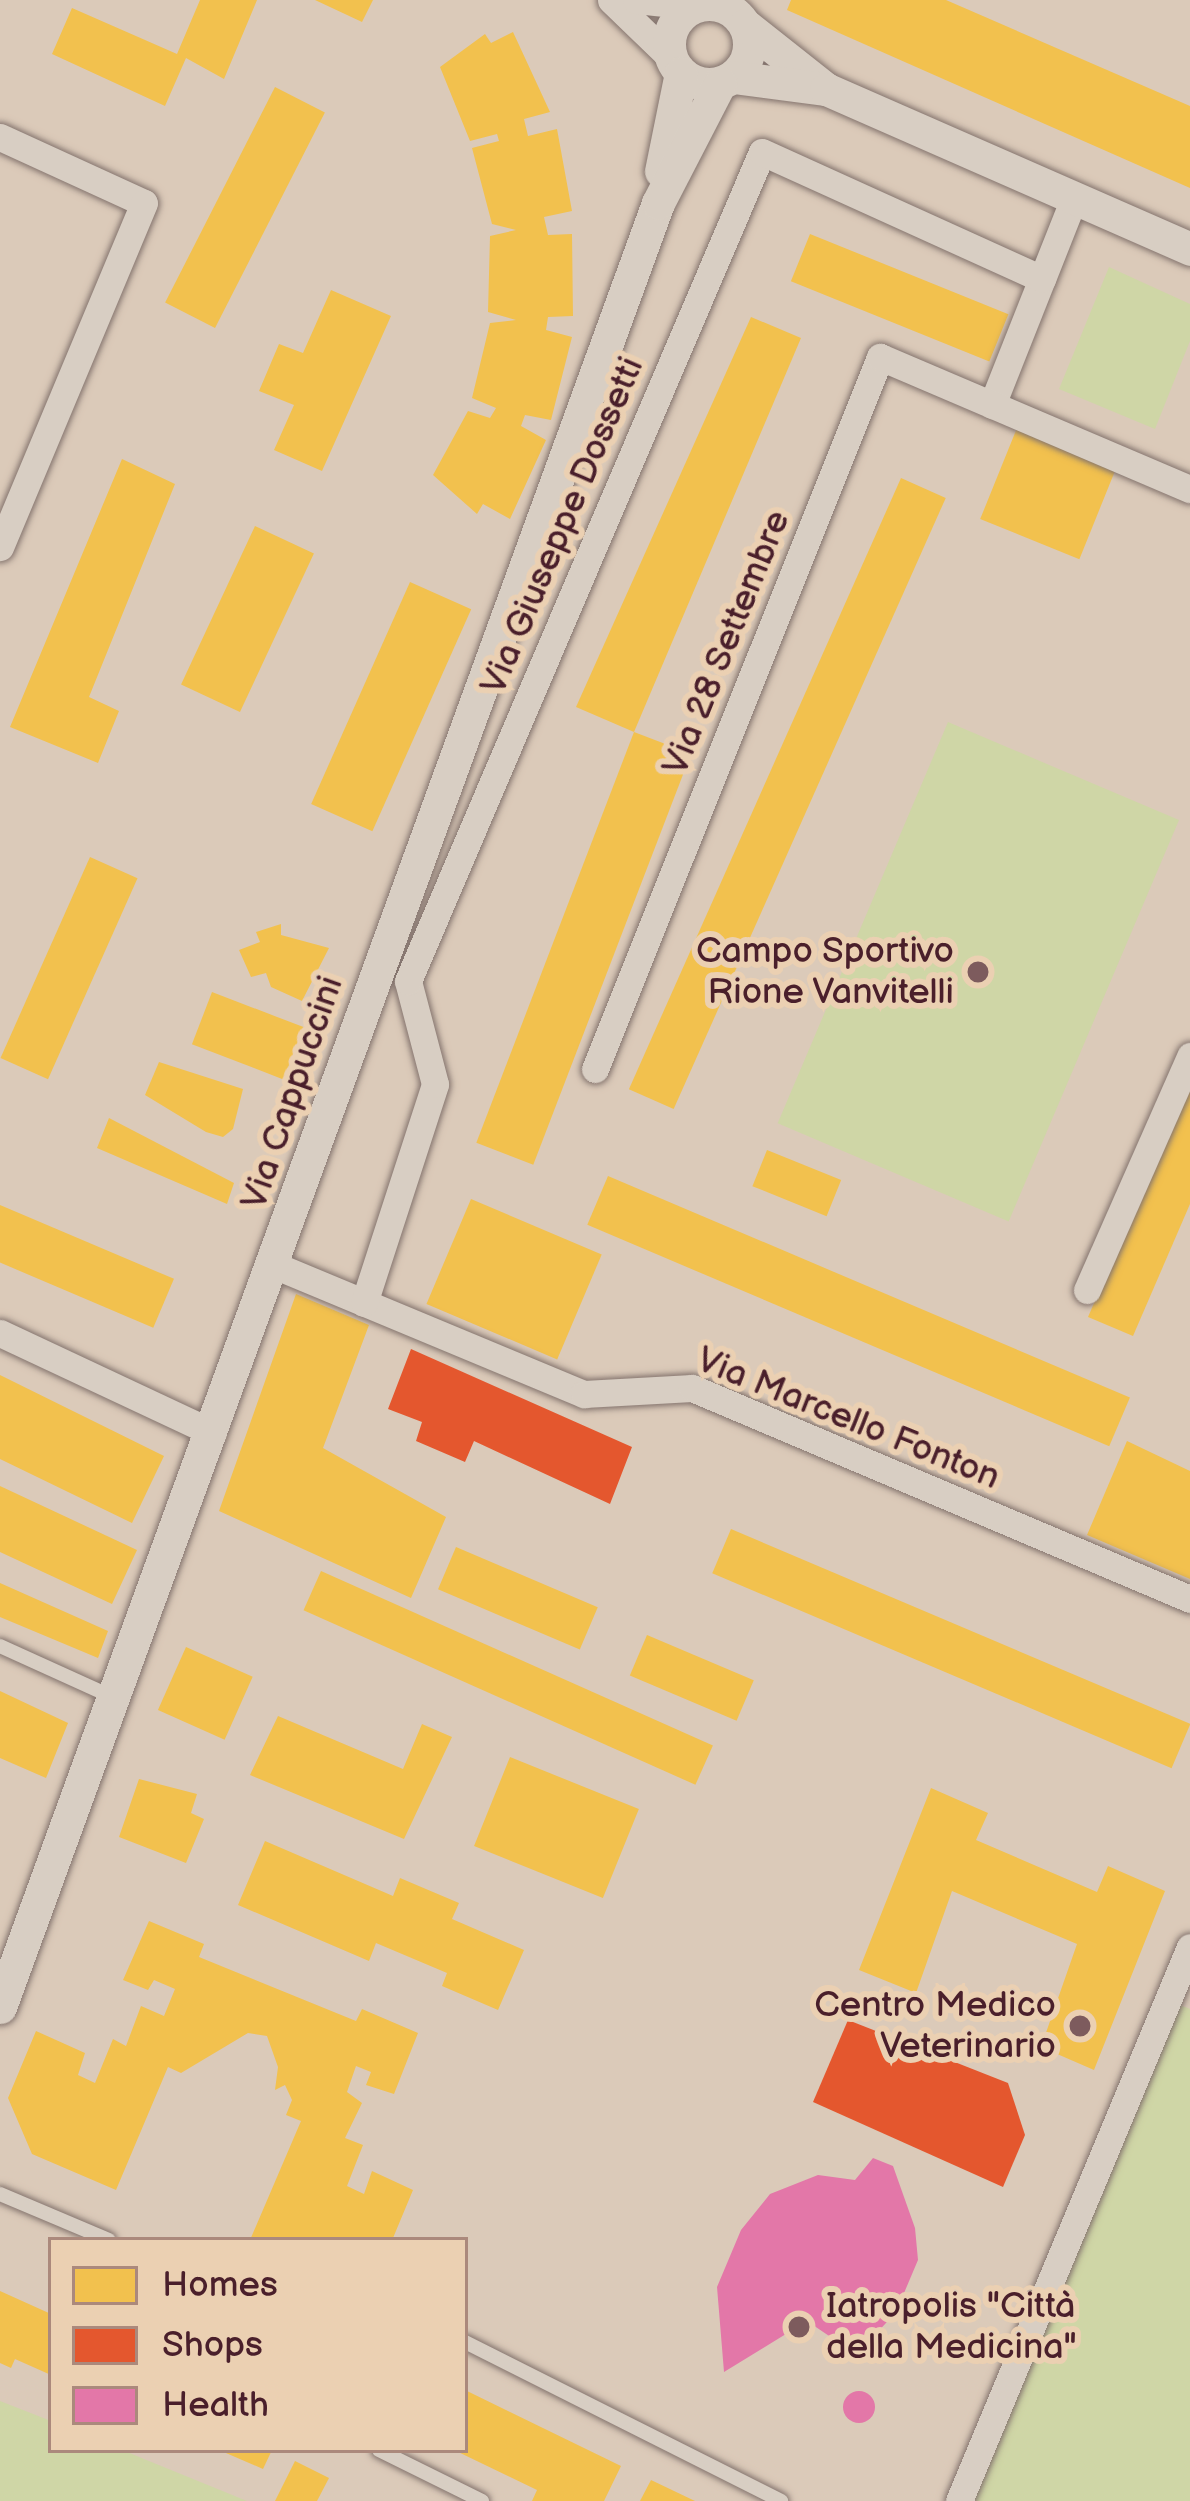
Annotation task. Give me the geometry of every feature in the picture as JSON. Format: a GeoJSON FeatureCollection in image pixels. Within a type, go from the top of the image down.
{"type":"FeatureCollection","features":[{"type":"Feature","properties":{"kind":"street"},"geometry":{"type":"LineString","coordinates":[[611,0],[676,66],[726,80],[826,89]]}},
{"type":"Feature","properties":{"kind":"street"},"geometry":{"type":"LineString","coordinates":[[636,0],[702,3],[742,14],[826,89],[1190,249]]}},
{"type":"Feature","properties":{"kind":"street"},"geometry":{"type":"LineString","coordinates":[[676,66],[669,34],[702,3]]}},
{"type":"Feature","properties":{"kind":"street"},"geometry":{"type":"LineString","coordinates":[[726,80],[747,59],[742,14]]}},
{"type":"Feature","properties":{"kind":"street","name":"Via Cappuccini"},"geometry":{"type":"LineString","coordinates":[[658,202],[676,66]]}},
{"type":"Feature","properties":{"kind":"street","name":"Via Cappuccini"},"geometry":{"type":"LineString","coordinates":[[0,2007],[275,1266],[358,1016],[658,202],[726,80]]}},
{"type":"Feature","properties":{"kind":"street"},"geometry":{"type":"LineString","coordinates":[[0,136],[144,203],[0,547]]}},
{"type":"Feature","properties":{"kind":"street","name":"Via Giuseppe Dossetti"},"geometry":{"type":"LineString","coordinates":[[364,1303],[435,1084],[408,981],[762,152],[1042,279]]}},
{"type":"Feature","properties":{"kind":"street"},"geometry":{"type":"LineString","coordinates":[[1074,198],[992,405],[1190,489]]}},
{"type":"Feature","properties":{"kind":"street","name":"Via 28 Settembre"},"geometry":{"type":"LineString","coordinates":[[596,1069],[880,357],[992,405]]}},
{"type":"Feature","properties":{"kind":"street"},"geometry":{"type":"LineString","coordinates":[[1087,1290],[1190,1056]]}},
{"type":"Feature","properties":{"kind":"street","name":"Via Marcello Fonton"},"geometry":{"type":"LineString","coordinates":[[275,1266],[584,1394],[692,1388],[1190,1599]]}},
{"type":"Feature","properties":{"kind":"street"},"geometry":{"type":"LineString","coordinates":[[0,1333],[213,1433]]}},
{"type":"Feature","properties":{"kind":"street"},"geometry":{"type":"LineString","coordinates":[[959,2501],[1190,1947]]}},
{"type":"Feature","properties":{"kind":"lane"},"geometry":{"type":"LineString","coordinates":[[0,1646],[115,1698]]}},
{"type":"Feature","properties":{"kind":"lane"},"geometry":{"type":"LineString","coordinates":[[0,2194],[102,2237]]}},
{"type":"Feature","properties":{"kind":"lane"},"geometry":{"type":"LineString","coordinates":[[468,2344],[781,2501]]}},
{"type":"Feature","properties":{"kind":"lane"},"geometry":{"type":"LineString","coordinates":[[385,2453],[482,2501]]}},
{"type":"Feature","properties":{"kind":"green space"},"geometry":{"type":"Polygon","coordinates":[[[1109,267],[1190,304],[1190,341],[1155,429],[1059,389],[1109,267]]]}},
{"type":"Feature","properties":{"kind":"green space","name":"Campo Sportivo Rione Vanvitelli"},"geometry":{"type":"Polygon","coordinates":[[[948,722],[1179,820],[1009,1221],[778,1123],[948,722]]]}},
{"type":"Feature","properties":{"kind":"green space"},"geometry":{"type":"Polygon","coordinates":[[[1168,2000],[1190,2009],[1190,2501],[973,2501],[1168,2000]]]}},
{"type":"Feature","properties":{"kind":"green space"},"geometry":{"type":"Polygon","coordinates":[[[0,2401],[48,2420],[48,2453],[129,2453],[247,2501],[0,2501],[0,2401]]]}},
{"type":"Feature","properties":{"kind":"building: Homes"},"geometry":{"type":"Polygon","coordinates":[[[200,0],[257,0],[224,79],[186,58],[165,106],[52,54],[72,8],[177,54],[200,0]]]}},
{"type":"Feature","properties":{"kind":"building: Homes"},"geometry":{"type":"Polygon","coordinates":[[[315,0],[373,0],[362,22],[315,0]]]}},
{"type":"Feature","properties":{"kind":"building: Homes"},"geometry":{"type":"Polygon","coordinates":[[[791,0],[946,0],[1190,106],[1190,188],[787,10],[791,0]]]}},
{"type":"Feature","properties":{"kind":"building: Homes"},"geometry":{"type":"Polygon","coordinates":[[[513,32],[550,112],[524,119],[528,136],[557,129],[572,211],[544,217],[548,235],[572,234],[573,316],[548,317],[546,330],[572,337],[551,420],[525,415],[521,426],[546,440],[510,519],[483,504],[477,514],[433,475],[468,411],[490,418],[496,408],[472,398],[490,323],[516,320],[488,312],[490,236],[516,230],[492,224],[472,148],[499,141],[497,134],[470,141],[440,67],[485,34],[491,43],[513,32]]]}},
{"type":"Feature","properties":{"kind":"building: Homes"},"geometry":{"type":"Polygon","coordinates":[[[275,87],[325,112],[215,328],[165,303],[275,87]]]}},
{"type":"Feature","properties":{"kind":"building: Homes"},"geometry":{"type":"Polygon","coordinates":[[[810,234],[1008,314],[989,361],[791,281],[810,234]]]}},
{"type":"Feature","properties":{"kind":"building: Homes"},"geometry":{"type":"Polygon","coordinates":[[[331,290],[391,316],[322,471],[274,450],[294,405],[259,391],[279,344],[303,353],[331,290]]]}},
{"type":"Feature","properties":{"kind":"building: Homes"},"geometry":{"type":"Polygon","coordinates":[[[751,317],[801,338],[634,732],[576,707],[751,317]]]}},
{"type":"Feature","properties":{"kind":"building: Homes"},"geometry":{"type":"Polygon","coordinates":[[[1021,418],[1120,458],[1079,559],[980,519],[1021,418]]]}},
{"type":"Feature","properties":{"kind":"building: Homes"},"geometry":{"type":"Polygon","coordinates":[[[122,459],[175,484],[89,697],[119,711],[98,763],[10,727],[122,459]]]}},
{"type":"Feature","properties":{"kind":"building: Homes"},"geometry":{"type":"Polygon","coordinates":[[[901,478],[946,498],[674,1109],[629,1089],[901,478]]]}},
{"type":"Feature","properties":{"kind":"building: Homes"},"geometry":{"type":"Polygon","coordinates":[[[255,526],[314,553],[240,712],[181,685],[255,526]]]}},
{"type":"Feature","properties":{"kind":"building: Homes"},"geometry":{"type":"Polygon","coordinates":[[[410,582],[471,609],[372,831],[311,804],[410,582]]]}},
{"type":"Feature","properties":{"kind":"building: Homes"},"geometry":{"type":"Polygon","coordinates":[[[634,732],[691,754],[533,1165],[476,1143],[634,732]]]}},
{"type":"Feature","properties":{"kind":"building: Homes"},"geometry":{"type":"Polygon","coordinates":[[[90,857],[138,878],[48,1079],[1,1058],[90,857]]]}},
{"type":"Feature","properties":{"kind":"building: Homes"},"geometry":{"type":"Polygon","coordinates":[[[281,924],[281,935],[329,948],[302,1001],[271,987],[266,973],[251,977],[239,950],[260,942],[256,932],[281,924]]]}},
{"type":"Feature","properties":{"kind":"building: Homes"},"geometry":{"type":"Polygon","coordinates":[[[212,992],[303,1027],[283,1079],[192,1044],[212,992]]]}},
{"type":"Feature","properties":{"kind":"building: Homes"},"geometry":{"type":"Polygon","coordinates":[[[159,1062],[243,1089],[233,1129],[223,1137],[206,1132],[145,1095],[159,1062]]]}},
{"type":"Feature","properties":{"kind":"building: Homes"},"geometry":{"type":"Polygon","coordinates":[[[1190,1082],[1190,1204],[1133,1336],[1088,1317],[1190,1082]]]}},
{"type":"Feature","properties":{"kind":"building: Homes"},"geometry":{"type":"Polygon","coordinates":[[[109,1118],[234,1183],[227,1204],[97,1148],[109,1118]]]}},
{"type":"Feature","properties":{"kind":"building: Homes"},"geometry":{"type":"Polygon","coordinates":[[[767,1150],[841,1180],[827,1216],[752,1186],[767,1150]]]}},
{"type":"Feature","properties":{"kind":"building: Homes"},"geometry":{"type":"Polygon","coordinates":[[[608,1176],[1130,1398],[1109,1446],[587,1225],[608,1176]]]}},
{"type":"Feature","properties":{"kind":"building: Homes"},"geometry":{"type":"Polygon","coordinates":[[[471,1199],[602,1254],[557,1359],[426,1304],[471,1199]]]}},
{"type":"Feature","properties":{"kind":"building: Homes"},"geometry":{"type":"Polygon","coordinates":[[[0,1205],[174,1279],[153,1328],[0,1263],[0,1205]]]}},
{"type":"Feature","properties":{"kind":"building: Homes"},"geometry":{"type":"Polygon","coordinates":[[[296,1294],[369,1325],[323,1448],[446,1517],[411,1598],[219,1511],[296,1294]]]}},
{"type":"Feature","properties":{"kind":"building: Homes"},"geometry":{"type":"Polygon","coordinates":[[[0,1375],[164,1456],[132,1523],[0,1459],[0,1375]]]}},
{"type":"Feature","properties":{"kind":"building: Homes"},"geometry":{"type":"Polygon","coordinates":[[[1127,1441],[1190,1471],[1190,1579],[1087,1535],[1127,1441]]]}},
{"type":"Feature","properties":{"kind":"building: Homes"},"geometry":{"type":"Polygon","coordinates":[[[0,1486],[137,1550],[112,1604],[0,1552],[0,1486]]]}},
{"type":"Feature","properties":{"kind":"building: Homes"},"geometry":{"type":"Polygon","coordinates":[[[731,1529],[1190,1724],[1172,1768],[712,1573],[731,1529]]]}},
{"type":"Feature","properties":{"kind":"building: Homes"},"geometry":{"type":"Polygon","coordinates":[[[456,1547],[598,1607],[580,1650],[438,1589],[456,1547]]]}},
{"type":"Feature","properties":{"kind":"building: Homes"},"geometry":{"type":"Polygon","coordinates":[[[321,1571],[713,1745],[695,1785],[304,1610],[321,1571]]]}},
{"type":"Feature","properties":{"kind":"building: Homes"},"geometry":{"type":"Polygon","coordinates":[[[0,1583],[108,1631],[98,1658],[0,1617],[0,1583]]]}},
{"type":"Feature","properties":{"kind":"building: Homes"},"geometry":{"type":"Polygon","coordinates":[[[647,1635],[754,1680],[737,1721],[630,1676],[647,1635]]]}},
{"type":"Feature","properties":{"kind":"building: Homes"},"geometry":{"type":"Polygon","coordinates":[[[186,1647],[253,1677],[225,1740],[158,1710],[186,1647]]]}},
{"type":"Feature","properties":{"kind":"building: Homes"},"geometry":{"type":"Polygon","coordinates":[[[0,1691],[68,1723],[46,1778],[0,1758],[0,1691]]]}},
{"type":"Feature","properties":{"kind":"building: Homes"},"geometry":{"type":"Polygon","coordinates":[[[278,1716],[403,1769],[422,1724],[452,1737],[404,1839],[250,1775],[278,1716]]]}},
{"type":"Feature","properties":{"kind":"building: Homes"},"geometry":{"type":"Polygon","coordinates":[[[510,1757],[639,1809],[603,1898],[474,1846],[510,1757]]]}},
{"type":"Feature","properties":{"kind":"building: Homes"},"geometry":{"type":"Polygon","coordinates":[[[139,1779],[197,1794],[191,1813],[204,1819],[186,1863],[119,1837],[139,1779]]]}},
{"type":"Feature","properties":{"kind":"building: Homes"},"geometry":{"type":"Polygon","coordinates":[[[931,1788],[988,1813],[976,1840],[1097,1892],[1108,1866],[1165,1891],[1094,2070],[1041,2047],[1077,1944],[952,1891],[916,1993],[859,1970],[931,1788]]]}},
{"type":"Feature","properties":{"kind":"building: Homes"},"geometry":{"type":"Polygon","coordinates":[[[265,1841],[393,1896],[400,1878],[459,1903],[452,1919],[524,1950],[498,2010],[442,1986],[447,1973],[376,1943],[369,1961],[238,1905],[265,1841]]]}},
{"type":"Feature","properties":{"kind":"building: Homes"},"geometry":{"type":"Polygon","coordinates":[[[149,1921],[204,1944],[199,1957],[356,2021],[362,2009],[418,2033],[394,2094],[366,2085],[371,2072],[356,2066],[347,2092],[362,2103],[345,2138],[363,2145],[347,2186],[364,2194],[372,2171],[413,2190],[393,2237],[251,2237],[301,2121],[286,2115],[292,2100],[285,2085],[275,2090],[278,2067],[267,2036],[248,2033],[181,2073],[168,2067],[116,2190],[32,2154],[8,2098],[36,2031],[85,2053],[78,2075],[95,2083],[113,2039],[126,2046],[141,2006],[164,2016],[175,1989],[154,1980],[148,1990],[123,1980],[149,1921]]]}},
{"type":"Feature","properties":{"kind":"building: Homes"},"geometry":{"type":"Polygon","coordinates":[[[0,2291],[48,2313],[48,2374],[15,2359],[11,2368],[0,2363],[0,2291]]]}},
{"type":"Feature","properties":{"kind":"building: Homes"},"geometry":{"type":"Polygon","coordinates":[[[468,2391],[621,2466],[604,2501],[532,2501],[537,2490],[460,2453],[468,2453],[468,2391]]]}},
{"type":"Feature","properties":{"kind":"building: Homes"},"geometry":{"type":"Polygon","coordinates":[[[226,2453],[271,2453],[263,2469],[226,2453]]]}},
{"type":"Feature","properties":{"kind":"building: Homes"},"geometry":{"type":"Polygon","coordinates":[[[295,2461],[329,2478],[317,2501],[275,2501],[295,2461]]]}},
{"type":"Feature","properties":{"kind":"building: Homes"},"geometry":{"type":"Polygon","coordinates":[[[651,2480],[695,2501],[640,2501],[651,2480]]]}},
{"type":"Feature","properties":{"kind":"building: Shops"},"geometry":{"type":"Polygon","coordinates":[[[411,1349],[632,1447],[610,1504],[474,1441],[465,1462],[416,1441],[422,1422],[388,1409],[411,1349]]]}},
{"type":"Feature","properties":{"kind":"building: Shops"},"geometry":{"type":"Polygon","coordinates":[[[848,2020],[1008,2083],[1025,2135],[1003,2187],[813,2102],[848,2020]]]}},
{"type":"Feature","properties":{"kind":"building: Health"},"geometry":{"type":"Polygon","coordinates":[[[873,2158],[893,2166],[915,2228],[918,2260],[896,2312],[875,2335],[857,2339],[835,2340],[807,2321],[724,2372],[717,2287],[741,2230],[770,2194],[818,2175],[855,2180],[873,2158]]]}},
{"type":"Feature","properties":{"kind":"building: Health"},"geometry":{"type":"Polygon","coordinates":[[[859,2391],[870,2396],[875,2407],[870,2418],[859,2423],[848,2418],[843,2407],[848,2396],[859,2391]]]}},
{"type":"Feature","properties":{"kind":"place","name":"Campo Sportivo Rione Vanvitelli"},"geometry":{"type":"Point","coordinates":[978,972]}},
{"type":"Feature","properties":{"kind":"place","name":"Centro Medico Veterinario"},"geometry":{"type":"Point","coordinates":[1080,2026]}},
{"type":"Feature","properties":{"kind":"place","name":"Iatropolis \"Città della Medicina\""},"geometry":{"type":"Point","coordinates":[799,2327]}}]}
